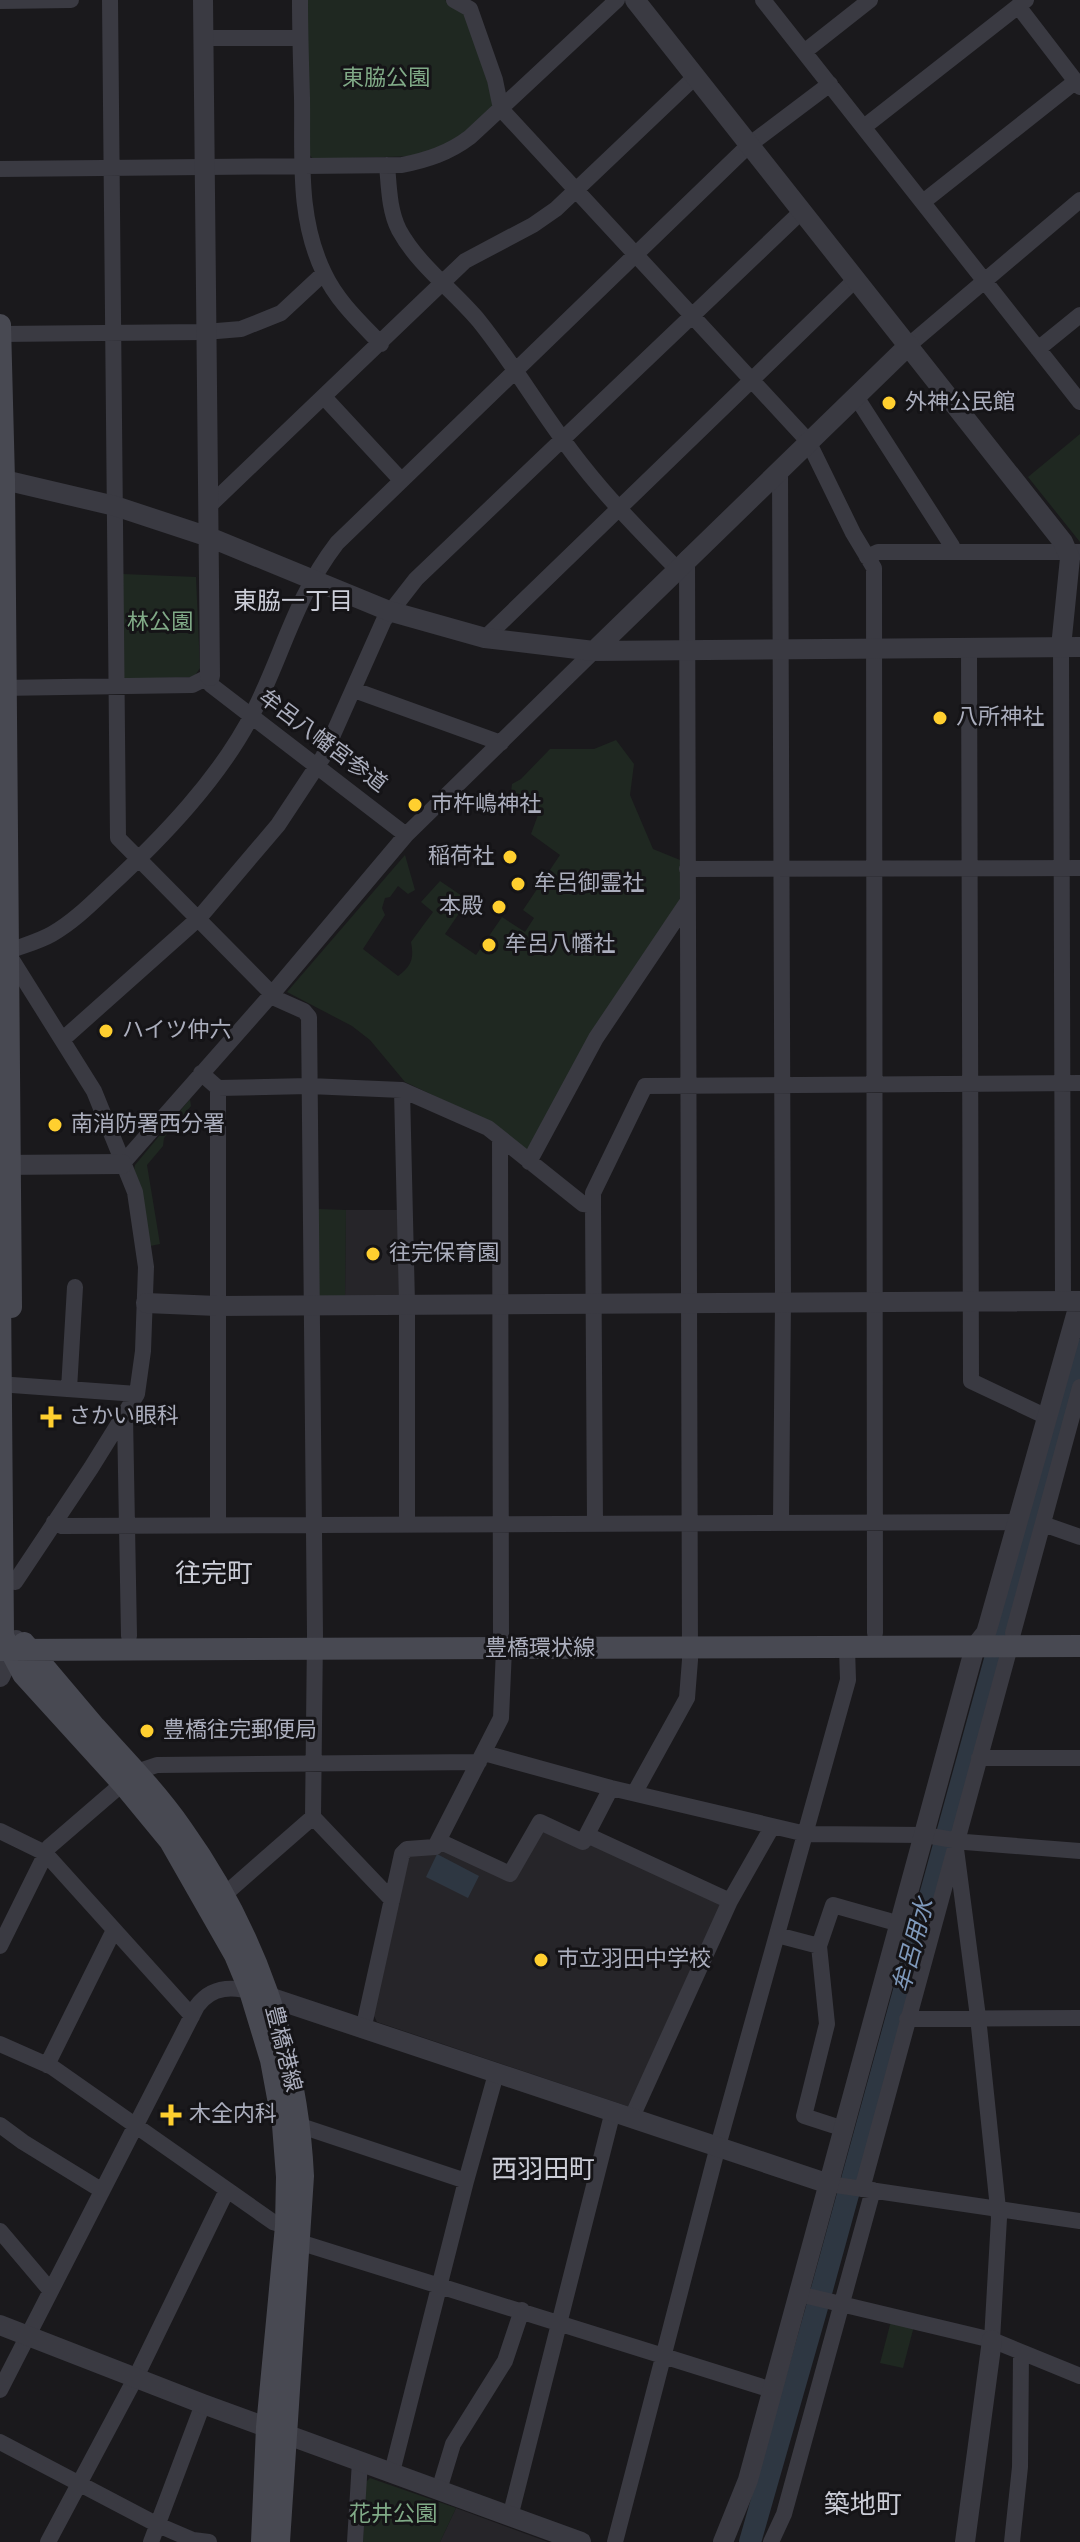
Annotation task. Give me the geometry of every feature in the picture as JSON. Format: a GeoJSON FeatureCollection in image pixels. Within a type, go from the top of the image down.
{"type":"FeatureCollection","features":[{"type":"Feature","properties":{"kind":"main road"},"geometry":{"type":"LineString","coordinates":[[0,325],[4,1385],[9,1643]]}},
{"type":"Feature","properties":{"kind":"main road"},"geometry":{"type":"LineString","coordinates":[[0,1290],[15,1582],[9,1643]]}},
{"type":"Feature","properties":{"kind":"main road","name":"豊橋環状線"},"geometry":{"type":"LineString","coordinates":[[9,1643],[689,1641],[875,1633],[1080,1646]]}},
{"type":"Feature","properties":{"kind":"main road","name":"豊橋環状線"},"geometry":{"type":"LineString","coordinates":[[689,1641],[847,1648],[1080,1633]]}},
{"type":"Feature","properties":{"kind":"main road","name":"豊橋環状線"},"geometry":{"type":"LineString","coordinates":[[9,1643],[129,1636],[315,1642]]}},
{"type":"Feature","properties":{"kind":"main road","name":"豊橋港線"},"geometry":{"type":"LineString","coordinates":[[9,1643],[129,1778],[182,1828],[224,1895],[260,1994],[287,2055],[301,2126],[303,2176],[292,2234],[276,2429],[262,2542]]}},
{"type":"Feature","properties":{"kind":"main road","name":"豊橋港線"},"geometry":{"type":"LineString","coordinates":[[129,1778],[178,1854],[260,1994],[283,2125],[292,2234]]}},
{"type":"Feature","properties":{"kind":"main road","name":"豊橋港線"},"geometry":{"type":"LineString","coordinates":[[276,2429],[279,2542]]}},
{"type":"Feature","properties":{"kind":"street"},"geometry":{"type":"LineString","coordinates":[[0,1],[71,0]]}},
{"type":"Feature","properties":{"kind":"street"},"geometry":{"type":"LineString","coordinates":[[110,0],[118,838],[277,999],[304,1011],[309,1017],[315,1642],[313,1817],[392,1900]]}},
{"type":"Feature","properties":{"kind":"street"},"geometry":{"type":"LineString","coordinates":[[2,688],[192,685],[210,680],[203,0]]}},
{"type":"Feature","properties":{"kind":"street"},"geometry":{"type":"LineString","coordinates":[[300,0],[301,166],[309,234],[324,273],[340,300],[381,344]]}},
{"type":"Feature","properties":{"kind":"street"},"geometry":{"type":"LineString","coordinates":[[454,0],[475,4],[501,109],[808,441],[874,568],[875,1633]]}},
{"type":"Feature","properties":{"kind":"street"},"geometry":{"type":"LineString","coordinates":[[0,169],[387,165],[425,160],[458,147],[617,0]]}},
{"type":"Feature","properties":{"kind":"street"},"geometry":{"type":"LineString","coordinates":[[635,0],[1074,552],[1071,647],[1075,1340],[1047,1417],[1018,1522],[979,1758],[900,1924],[844,2129],[853,2187],[820,2299],[772,2390],[748,2480],[723,2542]]}},
{"type":"Feature","properties":{"kind":"street"},"geometry":{"type":"LineString","coordinates":[[763,0],[1080,402]]}},
{"type":"Feature","properties":{"kind":"street"},"geometry":{"type":"LineString","coordinates":[[804,52],[870,0]]}},
{"type":"Feature","properties":{"kind":"street"},"geometry":{"type":"LineString","coordinates":[[864,127],[1022,3],[1078,84],[923,202]]}},
{"type":"Feature","properties":{"kind":"street"},"geometry":{"type":"LineString","coordinates":[[204,38],[300,38]]}},
{"type":"Feature","properties":{"kind":"street"},"geometry":{"type":"LineString","coordinates":[[209,506],[465,261],[533,225],[556,209],[696,76]]}},
{"type":"Feature","properties":{"kind":"street"},"geometry":{"type":"LineString","coordinates":[[15,1582],[137,1394],[143,1351],[146,1267],[135,1192],[94,1091],[3,951],[49,936],[71,922],[139,860],[228,757],[273,671],[286,632],[310,579],[337,543],[749,145],[830,84]]}},
{"type":"Feature","properties":{"kind":"street"},"geometry":{"type":"LineString","coordinates":[[387,165],[396,223],[419,258],[478,320],[563,439],[618,507],[682,563],[686,648],[689,1303],[687,1698],[635,1792]]}},
{"type":"Feature","properties":{"kind":"street"},"geometry":{"type":"LineString","coordinates":[[5,1166],[122,1164],[272,994],[406,835],[855,395],[909,345],[1080,200]]}},
{"type":"Feature","properties":{"kind":"street"},"geometry":{"type":"LineString","coordinates":[[62,1040],[199,918],[278,825],[318,767],[354,690],[372,641],[389,611],[416,579],[802,211]]}},
{"type":"Feature","properties":{"kind":"street"},"geometry":{"type":"LineString","coordinates":[[0,334],[241,329],[274,317],[291,306],[324,273]]}},
{"type":"Feature","properties":{"kind":"street"},"geometry":{"type":"LineString","coordinates":[[485,638],[856,279]]}},
{"type":"Feature","properties":{"kind":"street"},"geometry":{"type":"LineString","coordinates":[[1038,349],[1080,315]]}},
{"type":"Feature","properties":{"kind":"street"},"geometry":{"type":"LineString","coordinates":[[855,395],[952,546],[952,552]]}},
{"type":"Feature","properties":{"kind":"street"},"geometry":{"type":"LineString","coordinates":[[324,397],[401,480]]}},
{"type":"Feature","properties":{"kind":"street"},"geometry":{"type":"LineString","coordinates":[[780,468],[781,1521]]}},
{"type":"Feature","properties":{"kind":"street"},"geometry":{"type":"LineString","coordinates":[[2,480],[115,506],[209,537],[389,611],[485,638],[594,651],[1071,647]]}},
{"type":"Feature","properties":{"kind":"street"},"geometry":{"type":"LineString","coordinates":[[867,557],[878,552],[1074,552]]}},
{"type":"Feature","properties":{"kind":"street"},"geometry":{"type":"LineString","coordinates":[[969,647],[971,1381],[1047,1417]]}},
{"type":"Feature","properties":{"kind":"street","name":"牟呂八幡宮参道"},"geometry":{"type":"LineString","coordinates":[[210,680],[251,716],[406,835]]}},
{"type":"Feature","properties":{"kind":"street"},"geometry":{"type":"LineString","coordinates":[[354,690],[501,743]]}},
{"type":"Feature","properties":{"kind":"street"},"geometry":{"type":"LineString","coordinates":[[687,869],[1072,868]]}},
{"type":"Feature","properties":{"kind":"street"},"geometry":{"type":"LineString","coordinates":[[529,1162],[596,1038],[687,903]]}},
{"type":"Feature","properties":{"kind":"street"},"geometry":{"type":"LineString","coordinates":[[201,1073],[218,1088],[309,1086],[402,1090],[488,1128],[583,1204],[593,1205]]}},
{"type":"Feature","properties":{"kind":"street"},"geometry":{"type":"LineString","coordinates":[[595,1523],[593,1193],[645,1086],[1072,1083]]}},
{"type":"Feature","properties":{"kind":"street"},"geometry":{"type":"LineString","coordinates":[[218,1088],[218,1525]]}},
{"type":"Feature","properties":{"kind":"street"},"geometry":{"type":"LineString","coordinates":[[402,1090],[407,1304],[407,1525]]}},
{"type":"Feature","properties":{"kind":"street"},"geometry":{"type":"LineString","coordinates":[[363,2030],[402,1854],[407,1849],[435,1847],[482,1758],[503,1707],[500,1138]]}},
{"type":"Feature","properties":{"kind":"street"},"geometry":{"type":"LineString","coordinates":[[69,1389],[75,1287]]}},
{"type":"Feature","properties":{"kind":"street"},"geometry":{"type":"LineString","coordinates":[[146,1303],[311,1306],[1074,1300]]}},
{"type":"Feature","properties":{"kind":"street"},"geometry":{"type":"LineString","coordinates":[[4,1385],[137,1394]]}},
{"type":"Feature","properties":{"kind":"street"},"geometry":{"type":"LineString","coordinates":[[771,2542],[784,2514],[820,2299],[907,2019],[942,1838],[997,1640],[1043,1524],[1080,1387]]}},
{"type":"Feature","properties":{"kind":"street"},"geometry":{"type":"LineString","coordinates":[[125,1414],[129,1636]]}},
{"type":"Feature","properties":{"kind":"street"},"geometry":{"type":"LineString","coordinates":[[54,1522],[62,1526],[312,1526],[1018,1522]]}},
{"type":"Feature","properties":{"kind":"street"},"geometry":{"type":"LineString","coordinates":[[1043,1524],[1080,1537]]}},
{"type":"Feature","properties":{"kind":"street"},"geometry":{"type":"LineString","coordinates":[[0,1677],[9,1643]]}},
{"type":"Feature","properties":{"kind":"street"},"geometry":{"type":"LineString","coordinates":[[615,2542],[718,2146],[848,1680],[847,1648]]}},
{"type":"Feature","properties":{"kind":"street"},"geometry":{"type":"LineString","coordinates":[[0,1946],[45,1853],[129,1778],[157,1765],[315,1764],[482,1758],[806,1834],[942,1838],[1080,1851]]}},
{"type":"Feature","properties":{"kind":"street"},"geometry":{"type":"LineString","coordinates":[[979,1758],[1080,1758]]}},
{"type":"Feature","properties":{"kind":"street"},"geometry":{"type":"LineString","coordinates":[[439,1841],[510,1874],[540,1822],[583,1842],[611,1788]]}},
{"type":"Feature","properties":{"kind":"street"},"geometry":{"type":"LineString","coordinates":[[224,1895],[313,1817]]}},
{"type":"Feature","properties":{"kind":"street"},"geometry":{"type":"LineString","coordinates":[[510,2517],[559,2322],[623,2114],[730,1901],[772,1827]]}},
{"type":"Feature","properties":{"kind":"street"},"geometry":{"type":"LineString","coordinates":[[0,1831],[45,1853],[192,2016]]}},
{"type":"Feature","properties":{"kind":"street"},"geometry":{"type":"LineString","coordinates":[[587,1835],[730,1901]]}},
{"type":"Feature","properties":{"kind":"street"},"geometry":{"type":"LineString","coordinates":[[942,1838],[978,2017],[999,2218],[992,2340],[965,2542]]}},
{"type":"Feature","properties":{"kind":"street"},"geometry":{"type":"LineString","coordinates":[[844,2129],[804,2116],[827,2024],[819,1946],[833,1905],[900,1924]]}},
{"type":"Feature","properties":{"kind":"street"},"geometry":{"type":"LineString","coordinates":[[47,2065],[114,1930]]}},
{"type":"Feature","properties":{"kind":"street"},"geometry":{"type":"LineString","coordinates":[[777,1935],[819,1946]]}},
{"type":"Feature","properties":{"kind":"street"},"geometry":{"type":"LineString","coordinates":[[0,2390],[192,2016],[208,1994],[233,1987],[718,2146],[853,2187],[1080,2221]]}},
{"type":"Feature","properties":{"kind":"street"},"geometry":{"type":"LineString","coordinates":[[907,2019],[1080,2018]]}},
{"type":"Feature","properties":{"kind":"street"},"geometry":{"type":"LineString","coordinates":[[0,2044],[47,2065],[292,2234],[439,2287],[663,2353],[772,2390]]}},
{"type":"Feature","properties":{"kind":"street"},"geometry":{"type":"LineString","coordinates":[[392,2472],[496,2074]]}},
{"type":"Feature","properties":{"kind":"street"},"geometry":{"type":"LineString","coordinates":[[0,2125],[101,2190]]}},
{"type":"Feature","properties":{"kind":"street"},"geometry":{"type":"LineString","coordinates":[[301,2126],[466,2181]]}},
{"type":"Feature","properties":{"kind":"street"},"geometry":{"type":"LineString","coordinates":[[48,2542],[136,2377],[227,2190]]}},
{"type":"Feature","properties":{"kind":"street"},"geometry":{"type":"LineString","coordinates":[[0,2231],[50,2290]]}},
{"type":"Feature","properties":{"kind":"street"},"geometry":{"type":"LineString","coordinates":[[820,2299],[992,2340],[1080,2376]]}},
{"type":"Feature","properties":{"kind":"street"},"geometry":{"type":"LineString","coordinates":[[439,2490],[453,2444],[505,2361],[522,2310]]}},
{"type":"Feature","properties":{"kind":"street"},"geometry":{"type":"LineString","coordinates":[[0,2325],[203,2404],[581,2542]]}},
{"type":"Feature","properties":{"kind":"street"},"geometry":{"type":"LineString","coordinates":[[1012,2542],[1020,2467],[1021,2353]]}},
{"type":"Feature","properties":{"kind":"street"},"geometry":{"type":"LineString","coordinates":[[151,2542],[203,2404]]}},
{"type":"Feature","properties":{"kind":"street"},"geometry":{"type":"LineString","coordinates":[[0,2442],[158,2525],[193,2540],[209,2542]]}},
{"type":"Feature","properties":{"kind":"street"},"geometry":{"type":"LineString","coordinates":[[355,2542],[360,2461]]}},
{"type":"Feature","properties":{"kind":"shaded area","name":"往完保育園"},"geometry":{"type":"Polygon","coordinates":[[[346,1210],[400,1210],[400,1298],[345,1299],[346,1210]]]}},
{"type":"Feature","properties":{"kind":"shaded area","name":"市立羽田中学校"},"geometry":{"type":"Polygon","coordinates":[[[542,1827],[588,1841],[723,1906],[633,2108],[377,2022],[373,2014],[406,1858],[412,1853],[430,1854],[448,1850],[512,1879],[542,1827]]]}},
{"type":"Feature","properties":{"kind":"shaded area"},"geometry":{"type":"Polygon","coordinates":[[[456,2508],[548,2542],[440,2542],[456,2508]]]}},
{"type":"Feature","properties":{"kind":"green space","name":"東脇公園"},"geometry":{"type":"Polygon","coordinates":[[[307,0],[445,0],[465,12],[495,104],[464,135],[419,156],[313,159],[308,153],[307,0]]]}},
{"type":"Feature","properties":{"kind":"green space"},"geometry":{"type":"Polygon","coordinates":[[[1080,434],[1080,542],[1028,477],[1080,434]]]}},
{"type":"Feature","properties":{"kind":"green space","name":"林公園"},"geometry":{"type":"Polygon","coordinates":[[[123,574],[196,577],[200,668],[194,677],[122,679],[123,574]]]}},
{"type":"Feature","properties":{"kind":"green space","name":"牟呂八幡社"},"geometry":{"type":"Polygon","coordinates":[[[616,740],[634,764],[630,795],[653,849],[680,860],[682,898],[526,1151],[494,1124],[405,1082],[370,1040],[352,1026],[287,992],[405,855],[415,890],[408,894],[398,886],[390,897],[385,898],[382,908],[385,915],[363,949],[398,976],[411,961],[411,942],[433,912],[421,902],[440,881],[468,900],[445,934],[476,955],[502,917],[525,932],[534,918],[523,910],[560,855],[531,834],[539,812],[511,792],[512,784],[521,779],[550,749],[594,749],[616,740]]]}},
{"type":"Feature","properties":{"kind":"green space"},"geometry":{"type":"Polygon","coordinates":[[[190,1099],[191,1106],[164,1138],[163,1146],[147,1165],[160,1244],[150,1246],[135,1165],[190,1099]]]}},
{"type":"Feature","properties":{"kind":"green space"},"geometry":{"type":"Polygon","coordinates":[[[317,1209],[346,1210],[345,1299],[318,1298],[317,1209]]]}},
{"type":"Feature","properties":{"kind":"green space"},"geometry":{"type":"Polygon","coordinates":[[[891,2321],[914,2326],[903,2368],[880,2363],[891,2321]]]}},
{"type":"Feature","properties":{"kind":"green space","name":"花井公園"},"geometry":{"type":"Polygon","coordinates":[[[370,2478],[456,2508],[440,2542],[363,2542],[366,2482],[370,2478]]]}},
{"type":"Feature","properties":{"kind":"water"},"geometry":{"type":"Polygon","coordinates":[[[437,1854],[479,1876],[468,1898],[426,1877],[437,1854]]]}},
{"type":"Feature","properties":{"kind":"waterway","name":"牟呂用水"},"geometry":{"type":"LineString","coordinates":[[750,2542],[1080,1350]]}},
{"type":"Feature","properties":{"kind":"place","name":"外神公民館"},"geometry":{"type":"Point","coordinates":[889,403]}},
{"type":"Feature","properties":{"kind":"place","name":"八所神社"},"geometry":{"type":"Point","coordinates":[940,718]}},
{"type":"Feature","properties":{"kind":"place","name":"市杵嶋神社"},"geometry":{"type":"Point","coordinates":[415,805]}},
{"type":"Feature","properties":{"kind":"place","name":"稲荷社"},"geometry":{"type":"Point","coordinates":[510,857]}},
{"type":"Feature","properties":{"kind":"place","name":"牟呂御霊社"},"geometry":{"type":"Point","coordinates":[518,884]}},
{"type":"Feature","properties":{"kind":"place","name":"本殿"},"geometry":{"type":"Point","coordinates":[499,907]}},
{"type":"Feature","properties":{"kind":"place","name":"牟呂八幡社"},"geometry":{"type":"Point","coordinates":[489,945]}},
{"type":"Feature","properties":{"kind":"place","name":"ハイツ仲六"},"geometry":{"type":"Point","coordinates":[106,1031]}},
{"type":"Feature","properties":{"kind":"place","name":"南消防署西分署"},"geometry":{"type":"Point","coordinates":[55,1125]}},
{"type":"Feature","properties":{"kind":"place","name":"往完保育園"},"geometry":{"type":"Point","coordinates":[373,1254]}},
{"type":"Feature","properties":{"kind":"place","name":"さかい眼科"},"geometry":{"type":"Point","coordinates":[51,1417]}},
{"type":"Feature","properties":{"kind":"place","name":"豊橋往完郵便局"},"geometry":{"type":"Point","coordinates":[147,1731]}},
{"type":"Feature","properties":{"kind":"place","name":"市立羽田中学校"},"geometry":{"type":"Point","coordinates":[541,1960]}},
{"type":"Feature","properties":{"kind":"place","name":"木全内科"},"geometry":{"type":"Point","coordinates":[171,2115]}},
{"type":"Feature","properties":{"kind":"district","name":"東脇一丁目"},"geometry":{"type":"Point","coordinates":[293,603]}},
{"type":"Feature","properties":{"kind":"district","name":"往完町"},"geometry":{"type":"Point","coordinates":[214,1575]}},
{"type":"Feature","properties":{"kind":"district","name":"西羽田町"},"geometry":{"type":"Point","coordinates":[543,2171]}},
{"type":"Feature","properties":{"kind":"district","name":"築地町"},"geometry":{"type":"Point","coordinates":[863,2506]}}]}
